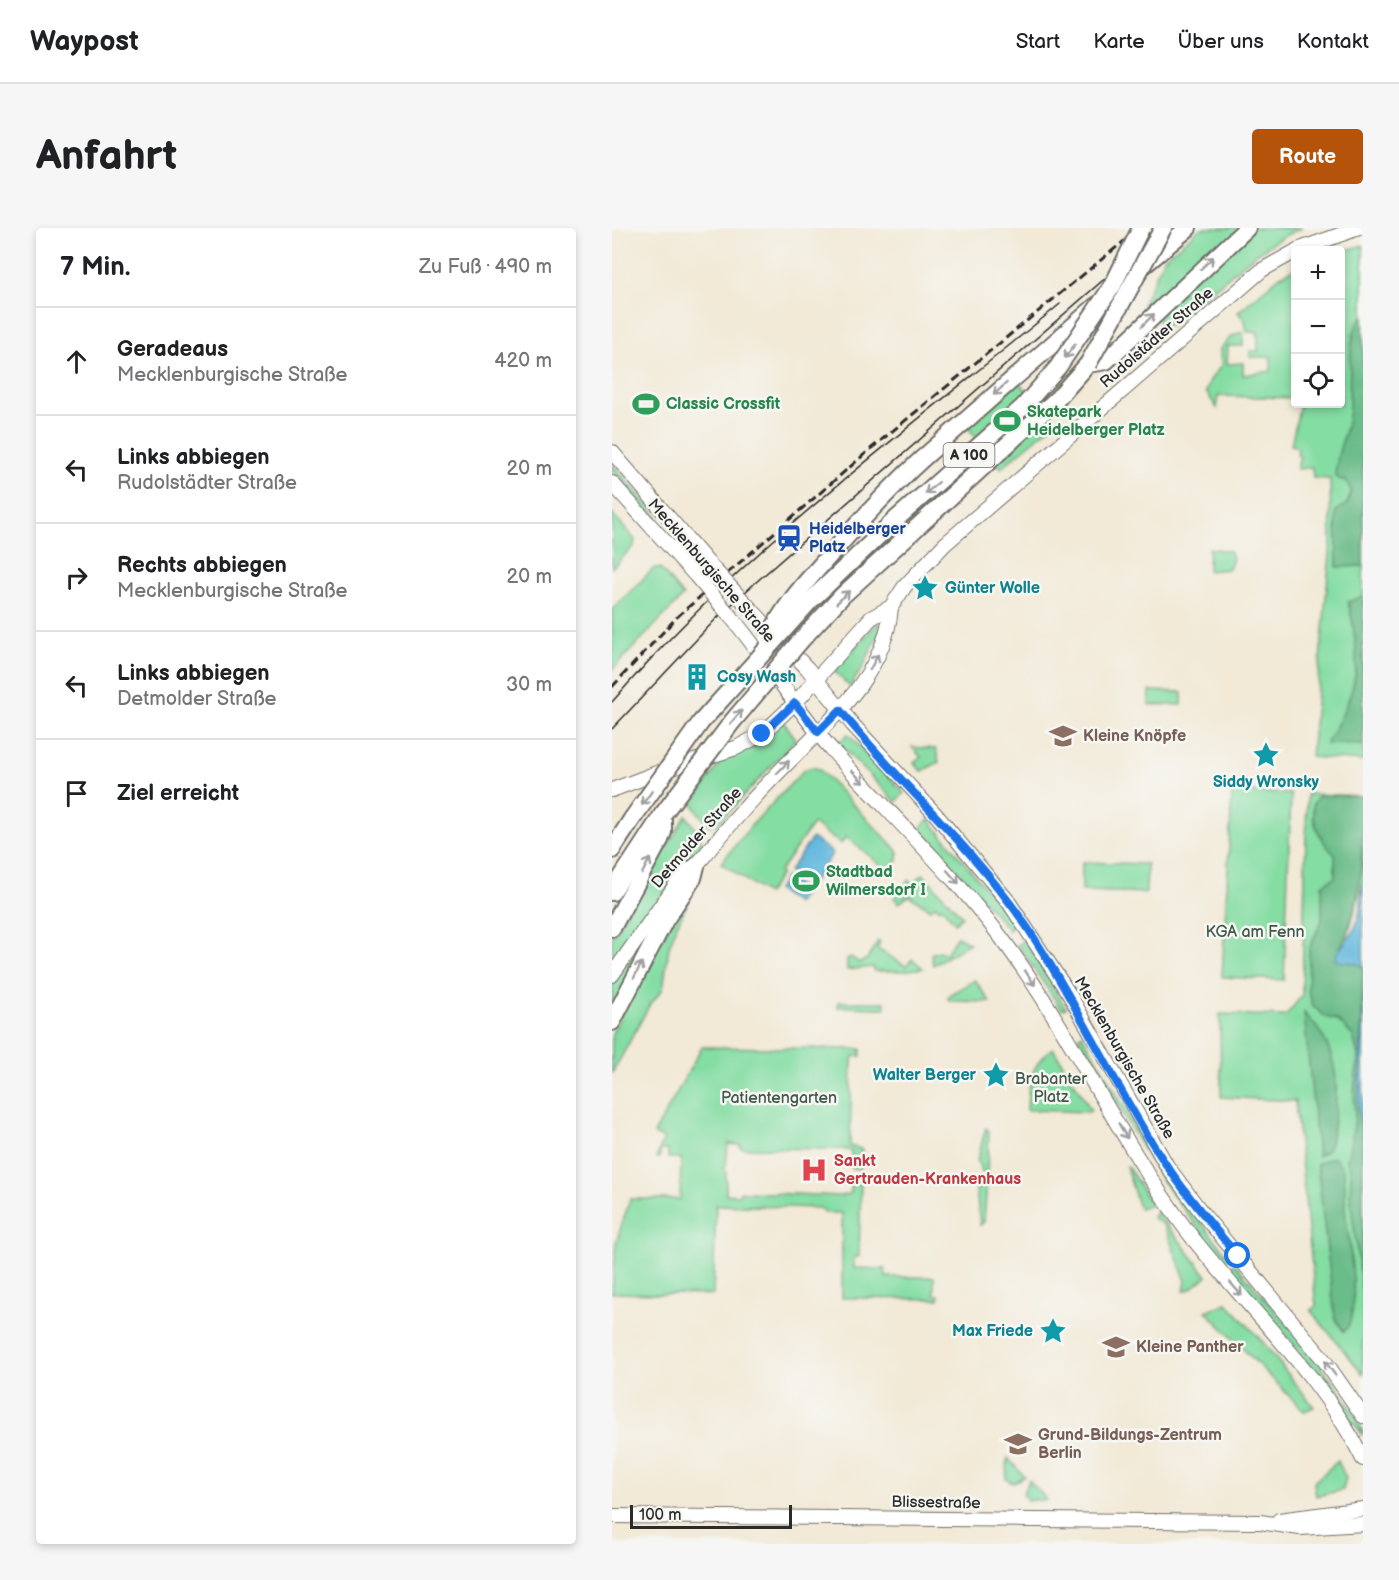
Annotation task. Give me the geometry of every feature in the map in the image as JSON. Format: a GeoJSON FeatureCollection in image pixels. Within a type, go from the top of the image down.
{"type":"FeatureCollection","features":[{"type":"Feature","properties":{"kind":"highway","name":"A 100"},"geometry":{"type":"LineString","coordinates":[[612,850],[624,826],[701,722],[810,601],[894,521],[1023,407],[1077,343],[1113,285],[1141,228]]}},
{"type":"Feature","properties":{"kind":"highway","name":"A 100"},"geometry":{"type":"LineString","coordinates":[[655,837],[663,832],[663,814],[732,722],[842,596],[998,455],[1057,399],[1088,364],[1163,228]]}},
{"type":"Feature","properties":{"kind":"highway"},"geometry":{"type":"LineString","coordinates":[[762,653],[780,614],[794,594],[876,501],[1043,351],[1188,228]]}},
{"type":"Feature","properties":{"kind":"highway"},"geometry":{"type":"LineString","coordinates":[[1088,364],[1106,361],[1168,300],[1247,228]]}},
{"type":"Feature","properties":{"kind":"highway"},"geometry":{"type":"LineString","coordinates":[[612,892],[655,837]]}},
{"type":"Feature","properties":{"kind":"highway"},"geometry":{"type":"LineString","coordinates":[[612,928],[655,837]]}},
{"type":"Feature","properties":{"kind":"highway"},"geometry":{"type":"LineString","coordinates":[[612,1022],[656,936],[693,878],[696,866]]}},
{"type":"Feature","properties":{"kind":"main road","name":"Rudolstädter Straße"},"geometry":{"type":"LineString","coordinates":[[1310,246],[1359,228]]}},
{"type":"Feature","properties":{"kind":"main road","name":"Rudolstädter Straße"},"geometry":{"type":"LineString","coordinates":[[816,680],[871,618],[891,607],[905,586],[945,544],[1262,270],[1291,254]]}},
{"type":"Feature","properties":{"kind":"main road","name":"Mecklenburgische Straße"},"geometry":{"type":"LineString","coordinates":[[612,452],[709,564],[944,824],[1008,901],[1064,986],[1167,1166],[1202,1213],[1324,1360],[1363,1416]]}},
{"type":"Feature","properties":{"kind":"main road","name":"Mecklenburgische Straße"},"geometry":{"type":"LineString","coordinates":[[612,483],[732,618],[818,732],[939,861],[993,926],[1052,1011],[1166,1201],[1204,1252],[1326,1399],[1363,1459]]}},
{"type":"Feature","properties":{"kind":"main road","name":"Rudolstädter Straße"},"geometry":{"type":"LineString","coordinates":[[818,732],[840,710],[874,663],[889,628],[891,607]]}},
{"type":"Feature","properties":{"kind":"main road"},"geometry":{"type":"LineString","coordinates":[[612,790],[662,771],[742,746],[762,734],[816,680]]}},
{"type":"Feature","properties":{"kind":"main road","name":"Detmolder Straße"},"geometry":{"type":"LineString","coordinates":[[612,975],[685,872],[696,866],[769,782],[818,732]]}},
{"type":"Feature","properties":{"kind":"main road","name":"Blissestraße"},"geometry":{"type":"LineString","coordinates":[[612,1516],[1260,1522],[1363,1509]]}},
{"type":"Feature","properties":{"kind":"main road","name":"Blissestraße"},"geometry":{"type":"LineString","coordinates":[[1260,1522],[1300,1528],[1363,1524]]}},
{"type":"Feature","properties":{"kind":"green space"},"geometry":{"type":"Polygon","coordinates":[[[1201,228],[1302,228],[1251,258],[1173,325],[1164,325],[1142,305],[1164,258],[1201,228]]]}},
{"type":"Feature","properties":{"kind":"green space"},"geometry":{"type":"Polygon","coordinates":[[[1363,245],[1363,761],[1311,757],[1331,543],[1330,479],[1313,478],[1312,467],[1297,469],[1300,456],[1297,455],[1298,448],[1291,445],[1299,408],[1345,408],[1345,251],[1363,245]]]}},
{"type":"Feature","properties":{"kind":"green space"},"geometry":{"type":"Polygon","coordinates":[[[1291,270],[1291,398],[1218,396],[1217,408],[1206,392],[1210,380],[1221,366],[1220,349],[1232,336],[1243,331],[1243,346],[1228,346],[1227,364],[1243,363],[1243,375],[1271,371],[1271,357],[1250,357],[1250,351],[1258,351],[1258,332],[1247,332],[1245,321],[1238,312],[1280,276],[1291,270]]]}},
{"type":"Feature","properties":{"kind":"green space"},"geometry":{"type":"Polygon","coordinates":[[[1363,316],[1363,566],[1337,567],[1336,511],[1347,504],[1351,491],[1347,482],[1335,477],[1335,470],[1348,417],[1353,336],[1363,316]]]}},
{"type":"Feature","properties":{"kind":"green space","name":"Skatepark Heidelberger Platz"},"geometry":{"type":"Polygon","coordinates":[[[1013,374],[1054,424],[1001,468],[960,418],[1013,374]]]}},
{"type":"Feature","properties":{"kind":"green space"},"geometry":{"type":"Polygon","coordinates":[[[612,464],[658,517],[654,520],[612,471],[612,464]]]}},
{"type":"Feature","properties":{"kind":"green space"},"geometry":{"type":"Polygon","coordinates":[[[612,513],[635,540],[634,546],[612,568],[612,513]]]}},
{"type":"Feature","properties":{"kind":"green space"},"geometry":{"type":"Polygon","coordinates":[[[1209,548],[1229,551],[1233,558],[1229,569],[1208,571],[1209,548]]]}},
{"type":"Feature","properties":{"kind":"green space"},"geometry":{"type":"Polygon","coordinates":[[[654,568],[660,568],[683,596],[612,670],[612,610],[654,568]]]}},
{"type":"Feature","properties":{"kind":"green space"},"geometry":{"type":"Polygon","coordinates":[[[1363,596],[1363,745],[1326,744],[1345,708],[1355,676],[1356,642],[1348,602],[1363,596]]]}},
{"type":"Feature","properties":{"kind":"green space"},"geometry":{"type":"Polygon","coordinates":[[[877,623],[882,627],[863,667],[850,687],[834,671],[877,623]]]}},
{"type":"Feature","properties":{"kind":"green space"},"geometry":{"type":"Polygon","coordinates":[[[1150,691],[1182,692],[1182,705],[1149,705],[1150,691]]]}},
{"type":"Feature","properties":{"kind":"green space"},"geometry":{"type":"Polygon","coordinates":[[[783,721],[796,739],[718,824],[708,825],[692,804],[721,761],[783,721]]]}},
{"type":"Feature","properties":{"kind":"green space"},"geometry":{"type":"Polygon","coordinates":[[[848,734],[904,793],[896,802],[838,743],[848,734]]]}},
{"type":"Feature","properties":{"kind":"green space"},"geometry":{"type":"Polygon","coordinates":[[[912,747],[936,749],[939,762],[922,771],[914,763],[921,757],[912,747]]]}},
{"type":"Feature","properties":{"kind":"green space"},"geometry":{"type":"Polygon","coordinates":[[[812,767],[819,769],[898,851],[898,860],[888,871],[846,837],[841,844],[813,824],[779,872],[781,874],[767,894],[721,863],[751,826],[804,770],[812,767]]]}},
{"type":"Feature","properties":{"kind":"green space","name":"KGA am Fenn"},"geometry":{"type":"Polygon","coordinates":[[[1232,791],[1291,794],[1284,980],[1222,977],[1232,791]]]}},
{"type":"Feature","properties":{"kind":"green space"},"geometry":{"type":"Polygon","coordinates":[[[1307,794],[1363,796],[1363,882],[1346,941],[1363,967],[1359,1121],[1363,1133],[1363,1374],[1311,1311],[1316,1306],[1295,1101],[1221,1097],[1220,1014],[1286,1016],[1302,995],[1307,794]]]}},
{"type":"Feature","properties":{"kind":"green space"},"geometry":{"type":"Polygon","coordinates":[[[1320,795],[1363,796],[1362,855],[1357,896],[1347,933],[1339,948],[1363,967],[1363,1038],[1359,1081],[1363,1133],[1363,1300],[1350,1196],[1351,1172],[1347,1160],[1355,1120],[1354,1092],[1358,1056],[1353,1036],[1337,1020],[1326,1017],[1313,1006],[1308,991],[1309,949],[1322,920],[1322,885],[1335,877],[1335,855],[1320,835],[1313,817],[1315,801],[1320,795]]]}},
{"type":"Feature","properties":{"kind":"green space"},"geometry":{"type":"Polygon","coordinates":[[[686,815],[701,837],[701,844],[612,963],[612,937],[686,815]]]}},
{"type":"Feature","properties":{"kind":"green space"},"geometry":{"type":"Polygon","coordinates":[[[929,819],[1014,923],[1009,930],[920,828],[929,819]]]}},
{"type":"Feature","properties":{"kind":"green space"},"geometry":{"type":"Polygon","coordinates":[[[1082,862],[1147,864],[1146,893],[1082,891],[1082,862]]]}},
{"type":"Feature","properties":{"kind":"green space"},"geometry":{"type":"Polygon","coordinates":[[[923,874],[962,916],[955,923],[942,907],[939,909],[936,905],[931,909],[909,896],[899,903],[894,898],[909,880],[913,884],[923,874]]]}},
{"type":"Feature","properties":{"kind":"green space"},"geometry":{"type":"Polygon","coordinates":[[[691,889],[694,891],[669,947],[663,989],[649,1006],[612,1074],[612,1033],[650,958],[691,889]]]}},
{"type":"Feature","properties":{"kind":"green space"},"geometry":{"type":"Polygon","coordinates":[[[644,936],[649,938],[612,1009],[612,985],[644,936]]]}},
{"type":"Feature","properties":{"kind":"green space"},"geometry":{"type":"Polygon","coordinates":[[[957,936],[970,943],[933,965],[931,954],[939,951],[946,954],[957,936]]]}},
{"type":"Feature","properties":{"kind":"green space"},"geometry":{"type":"Polygon","coordinates":[[[1024,939],[1066,1008],[1061,1009],[1018,945],[1024,939]]]}},
{"type":"Feature","properties":{"kind":"green space"},"geometry":{"type":"Polygon","coordinates":[[[878,941],[880,942],[877,949],[906,966],[912,959],[923,968],[903,971],[874,971],[873,967],[847,970],[847,959],[851,957],[860,963],[867,959],[878,941]]]}},
{"type":"Feature","properties":{"kind":"green space"},"geometry":{"type":"Polygon","coordinates":[[[975,980],[990,1002],[948,999],[949,995],[975,980]]]}},
{"type":"Feature","properties":{"kind":"green space"},"geometry":{"type":"Polygon","coordinates":[[[838,1002],[885,1002],[885,1008],[838,1007],[838,1002]]]}},
{"type":"Feature","properties":{"kind":"green space"},"geometry":{"type":"Polygon","coordinates":[[[1304,1013],[1327,1044],[1336,1077],[1335,1112],[1329,1149],[1318,1156],[1304,1013]]]}},
{"type":"Feature","properties":{"kind":"green space"},"geometry":{"type":"Polygon","coordinates":[[[1082,1034],[1162,1172],[1229,1258],[1224,1262],[1162,1181],[1078,1037],[1082,1034]]]}},
{"type":"Feature","properties":{"kind":"green space","name":"Patientengarten"},"geometry":{"type":"Polygon","coordinates":[[[702,1047],[861,1049],[861,1056],[854,1056],[852,1060],[850,1146],[862,1149],[861,1169],[852,1168],[851,1151],[842,1149],[741,1148],[741,1145],[728,1144],[726,1166],[723,1168],[726,1173],[726,1194],[739,1195],[740,1191],[840,1196],[850,1194],[852,1177],[861,1178],[859,1257],[854,1257],[854,1268],[885,1269],[886,1277],[934,1277],[934,1294],[939,1295],[939,1299],[842,1298],[842,1213],[826,1213],[820,1208],[716,1205],[713,1295],[612,1293],[616,1243],[630,1199],[680,1199],[681,1158],[668,1158],[668,1150],[660,1150],[660,1158],[656,1158],[664,1139],[654,1134],[702,1047]]]}},
{"type":"Feature","properties":{"kind":"green space","name":"Brabanter Platz"},"geometry":{"type":"Polygon","coordinates":[[[1053,1048],[1091,1110],[1089,1112],[1027,1110],[1032,1075],[1039,1061],[1053,1048]]]}},
{"type":"Feature","properties":{"kind":"green space"},"geometry":{"type":"Polygon","coordinates":[[[986,1128],[989,1131],[987,1173],[983,1173],[977,1161],[986,1128]]]}},
{"type":"Feature","properties":{"kind":"green space"},"geometry":{"type":"Polygon","coordinates":[[[1333,1157],[1342,1167],[1344,1176],[1345,1209],[1353,1274],[1353,1309],[1350,1322],[1344,1332],[1335,1318],[1317,1164],[1333,1157]]]}},
{"type":"Feature","properties":{"kind":"green space"},"geometry":{"type":"Polygon","coordinates":[[[1126,1167],[1128,1167],[1152,1205],[1139,1208],[1126,1167]]]}},
{"type":"Feature","properties":{"kind":"green space"},"geometry":{"type":"Polygon","coordinates":[[[983,1179],[987,1179],[984,1222],[980,1225],[976,1190],[983,1179]]]}},
{"type":"Feature","properties":{"kind":"green space"},"geometry":{"type":"Polygon","coordinates":[[[1156,1211],[1207,1276],[1192,1288],[1184,1291],[1186,1281],[1164,1225],[1153,1218],[1156,1211]]]}},
{"type":"Feature","properties":{"kind":"green space"},"geometry":{"type":"Polygon","coordinates":[[[1235,1264],[1328,1376],[1358,1421],[1363,1435],[1299,1351],[1229,1268],[1235,1264]]]}},
{"type":"Feature","properties":{"kind":"green space"},"geometry":{"type":"Polygon","coordinates":[[[1227,1303],[1262,1341],[1314,1407],[1304,1411],[1206,1311],[1227,1303]]]}},
{"type":"Feature","properties":{"kind":"green space"},"geometry":{"type":"Polygon","coordinates":[[[1008,1458],[1024,1476],[1013,1483],[1006,1479],[1008,1458]]]}},
{"type":"Feature","properties":{"kind":"green space"},"geometry":{"type":"Polygon","coordinates":[[[1338,1461],[1346,1478],[1343,1490],[1316,1496],[1314,1482],[1338,1461]]]}},
{"type":"Feature","properties":{"kind":"green space"},"geometry":{"type":"Polygon","coordinates":[[[1029,1480],[1047,1500],[1027,1500],[1023,1493],[1029,1480]]]}},
{"type":"Feature","properties":{"kind":"water"},"geometry":{"type":"Polygon","coordinates":[[[812,838],[833,853],[810,886],[789,871],[812,838]]]}},
{"type":"Feature","properties":{"kind":"water"},"geometry":{"type":"Polygon","coordinates":[[[786,877],[806,891],[797,904],[777,890],[786,877]]]}},
{"type":"Feature","properties":{"kind":"water"},"geometry":{"type":"Polygon","coordinates":[[[1363,882],[1363,967],[1335,959],[1357,923],[1363,882]]]}},
{"type":"Feature","properties":{"kind":"water"},"geometry":{"type":"Polygon","coordinates":[[[1363,989],[1363,1133],[1358,1111],[1363,989]]]}},
{"type":"Feature","properties":{"kind":"tram line"},"geometry":{"type":"LineString","coordinates":[[612,729],[715,620],[755,583],[1163,228]]}},
{"type":"Feature","properties":{"kind":"tram line"},"geometry":{"type":"LineString","coordinates":[[612,702],[663,646],[771,543],[885,446],[1060,304]]}},
{"type":"Feature","properties":{"kind":"railway"},"geometry":{"type":"LineString","coordinates":[[612,687],[678,616],[873,447],[1140,228]]}},
{"type":"Feature","properties":{"kind":"place","name":"Classic Crossfit"},"geometry":{"type":"Point","coordinates":[646,404]}},
{"type":"Feature","properties":{"kind":"place","name":"Skatepark Heidelberger Platz"},"geometry":{"type":"Point","coordinates":[1007,421]}},
{"type":"Feature","properties":{"kind":"place","name":"Heidelberger Platz"},"geometry":{"type":"Point","coordinates":[789,538]}},
{"type":"Feature","properties":{"kind":"place","name":"Günter Wolle"},"geometry":{"type":"Point","coordinates":[925,588]}},
{"type":"Feature","properties":{"kind":"place","name":"Cosy Wash"},"geometry":{"type":"Point","coordinates":[697,677]}},
{"type":"Feature","properties":{"kind":"place","name":"Kleine Knöpfe"},"geometry":{"type":"Point","coordinates":[1063,736]}},
{"type":"Feature","properties":{"kind":"place","name":"Siddy Wronsky"},"geometry":{"type":"Point","coordinates":[1266,755]}},
{"type":"Feature","properties":{"kind":"place","name":"Stadtbad Wilmersdorf I"},"geometry":{"type":"Point","coordinates":[806,881]}},
{"type":"Feature","properties":{"kind":"place","name":"Walter Berger"},"geometry":{"type":"Point","coordinates":[996,1075]}},
{"type":"Feature","properties":{"kind":"place","name":"Sankt Gertrauden-Krankenhaus"},"geometry":{"type":"Point","coordinates":[814,1170]}},
{"type":"Feature","properties":{"kind":"place","name":"Max Friede"},"geometry":{"type":"Point","coordinates":[1053,1331]}},
{"type":"Feature","properties":{"kind":"place","name":"Kleine Panther"},"geometry":{"type":"Point","coordinates":[1116,1347]}},
{"type":"Feature","properties":{"kind":"place","name":"Grund-Bildungs-Zentrum Berlin"},"geometry":{"type":"Point","coordinates":[1018,1444]}},
{"type":"Feature","properties":{"kind":"route"},"geometry":{"type":"LineString","coordinates":[[762,734],[795,703],[818,732],[840,710],[937,816],[1021,919],[1069,994],[1167,1166],[1238,1256]]}}]}
